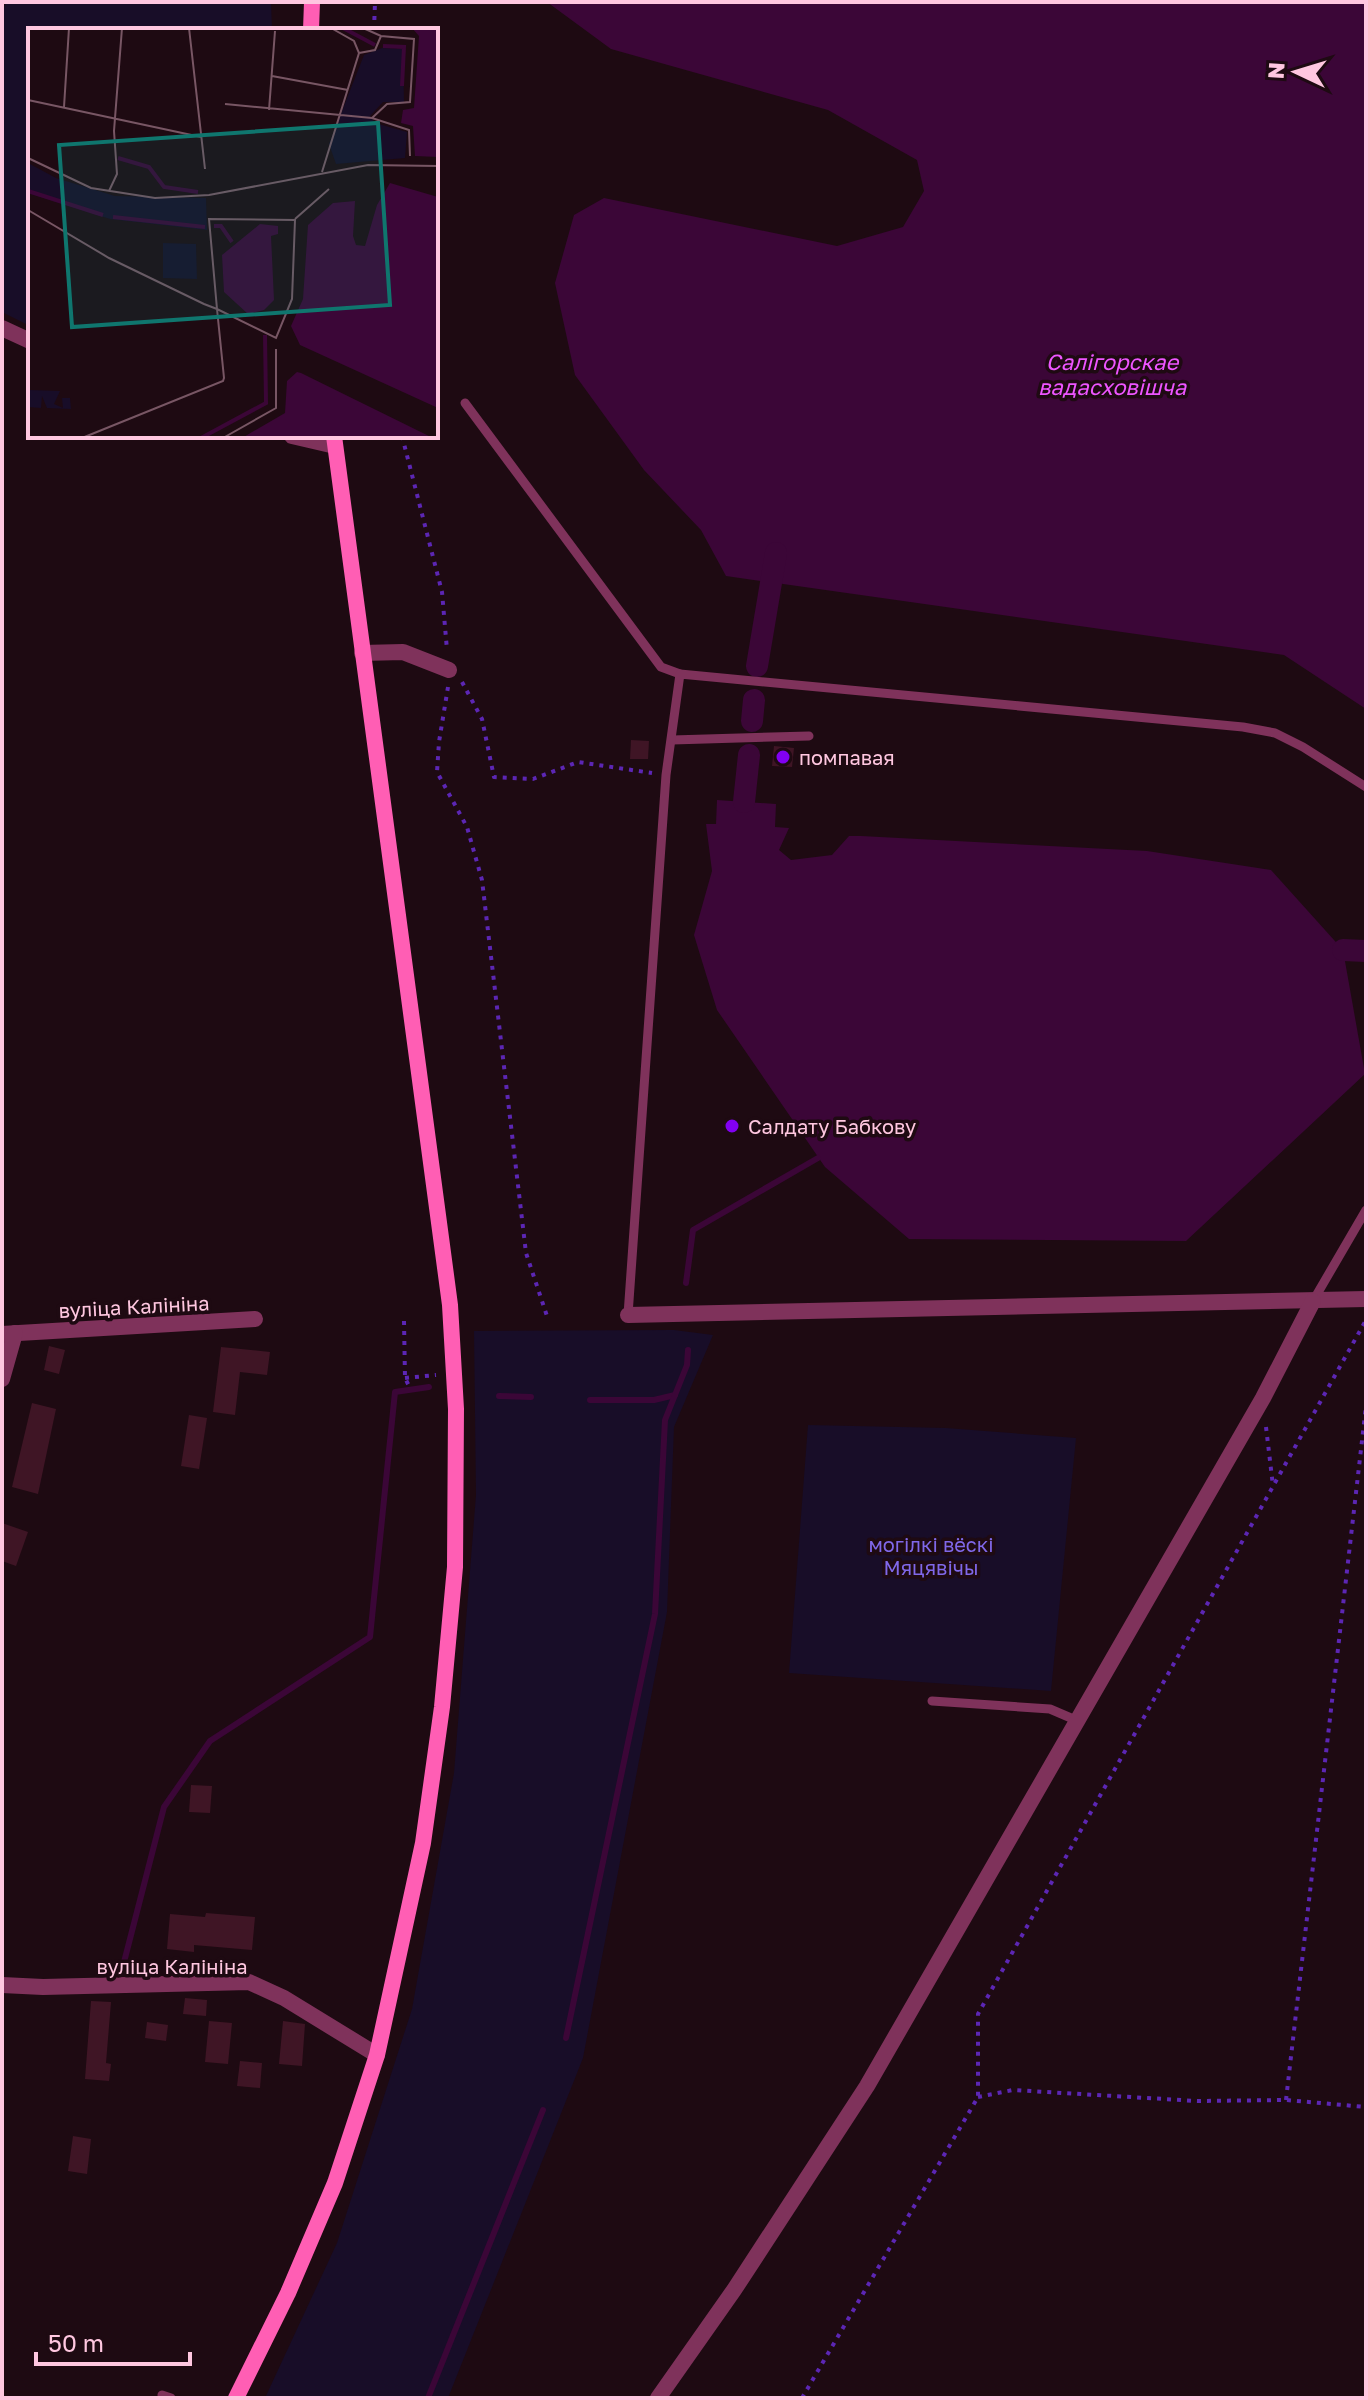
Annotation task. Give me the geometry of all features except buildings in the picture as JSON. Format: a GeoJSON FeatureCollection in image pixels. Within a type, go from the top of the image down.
{"type":"FeatureCollection","features":[{"type":"Feature","properties":{"kind":"main road"},"geometry":{"type":"LineString","coordinates":[[311,28],[312,2]]}},
{"type":"Feature","properties":{"kind":"main road"},"geometry":{"type":"LineString","coordinates":[[236,2398],[288,2293],[335,2183],[377,2055],[423,1843],[442,1707],[455,1567],[456,1409],[450,1305],[335,441]]}},
{"type":"Feature","properties":{"kind":"street"},"geometry":{"type":"LineString","coordinates":[[2,328],[28,340]]}},
{"type":"Feature","properties":{"kind":"street"},"geometry":{"type":"LineString","coordinates":[[309,438],[335,441]]}},
{"type":"Feature","properties":{"kind":"street"},"geometry":{"type":"LineString","coordinates":[[362,653],[403,652],[449,670]]}},
{"type":"Feature","properties":{"kind":"street"},"geometry":{"type":"LineString","coordinates":[[628,1315],[1366,1299]]}},
{"type":"Feature","properties":{"kind":"street"},"geometry":{"type":"LineString","coordinates":[[658,2398],[734,2290],[867,2086],[1263,1398],[1313,1301]]}},
{"type":"Feature","properties":{"kind":"street","name":"вуліца Калініна"},"geometry":{"type":"LineString","coordinates":[[2,1379],[9,1333],[255,1319]]}},
{"type":"Feature","properties":{"kind":"street","name":"вуліца Калініна"},"geometry":{"type":"LineString","coordinates":[[2,1985],[249,1982],[284,1998],[377,2055]]}},
{"type":"Feature","properties":{"kind":"lane"},"geometry":{"type":"LineString","coordinates":[[465,403],[661,667],[680,674],[1243,727],[1275,733],[1366,787]]}},
{"type":"Feature","properties":{"kind":"lane"},"geometry":{"type":"LineString","coordinates":[[628,1315],[666,775],[680,674]]}},
{"type":"Feature","properties":{"kind":"lane"},"geometry":{"type":"LineString","coordinates":[[672,740],[809,736]]}},
{"type":"Feature","properties":{"kind":"lane"},"geometry":{"type":"LineString","coordinates":[[1313,1301],[1366,1210]]}},
{"type":"Feature","properties":{"kind":"lane"},"geometry":{"type":"LineString","coordinates":[[932,1701],[1050,1709],[1078,1721]]}},
{"type":"Feature","properties":{"kind":"path"},"geometry":{"type":"LineString","coordinates":[[374,28],[375,2]]}},
{"type":"Feature","properties":{"kind":"path"},"geometry":{"type":"LineString","coordinates":[[403,438],[442,592],[449,670],[437,772],[467,827],[482,880],[526,1253],[547,1316]]}},
{"type":"Feature","properties":{"kind":"path"},"geometry":{"type":"LineString","coordinates":[[449,670],[460,678],[482,719],[494,777],[533,779],[578,762],[666,775]]}},
{"type":"Feature","properties":{"kind":"path"},"geometry":{"type":"LineString","coordinates":[[802,2398],[978,2097],[978,2014],[1366,1320]]}},
{"type":"Feature","properties":{"kind":"path"},"geometry":{"type":"LineString","coordinates":[[404,1321],[405,1378],[409,1386]]}},
{"type":"Feature","properties":{"kind":"path"},"geometry":{"type":"LineString","coordinates":[[405,1378],[423,1376]]}},
{"type":"Feature","properties":{"kind":"path"},"geometry":{"type":"LineString","coordinates":[[1263,1398],[1273,1488]]}},
{"type":"Feature","properties":{"kind":"path"},"geometry":{"type":"LineString","coordinates":[[1286,2100],[1366,1406]]}},
{"type":"Feature","properties":{"kind":"path"},"geometry":{"type":"LineString","coordinates":[[978,2097],[1013,2090],[1197,2101],[1286,2100],[1366,2107]]}},
{"type":"Feature","properties":{"kind":"green space"},"geometry":{"type":"Polygon","coordinates":[[[6,2],[271,2],[272,28],[28,28],[28,325],[2,312],[2,15],[6,2]]]}},
{"type":"Feature","properties":{"kind":"green space"},"geometry":{"type":"Polygon","coordinates":[[[674,1330],[713,1335],[674,1427],[667,1612],[583,2058],[448,2398],[265,2398],[337,2243],[412,2009],[454,1773],[476,1495],[474,1331],[674,1330]]]}},
{"type":"Feature","properties":{"kind":"green space","name":"могілкі вёскі Мяцявічы"},"geometry":{"type":"Polygon","coordinates":[[[808,1425],[946,1428],[1076,1438],[1051,1691],[789,1673],[808,1425]]]}},
{"type":"Feature","properties":{"kind":"water","name":"Салігорскае вадасховішча"},"geometry":{"type":"Polygon","coordinates":[[[547,2],[1366,2],[1366,709],[1284,655],[726,576],[701,530],[644,470],[575,375],[555,283],[574,215],[604,198],[837,246],[903,227],[924,191],[917,160],[828,110],[611,49],[547,2]]]}},
{"type":"Feature","properties":{"kind":"water"},"geometry":{"type":"Polygon","coordinates":[[[717,800],[776,804],[775,827],[789,828],[779,850],[791,860],[832,855],[849,836],[861,836],[1147,851],[1271,870],[1343,950],[1365,1074],[1186,1241],[909,1239],[825,1167],[717,1010],[694,935],[712,871],[706,824],[716,824],[717,800]]]}},
{"type":"Feature","properties":{"kind":"waterway"},"geometry":{"type":"LineString","coordinates":[[757,666],[776,553]]}},
{"type":"Feature","properties":{"kind":"waterway"},"geometry":{"type":"LineString","coordinates":[[752,721],[754,700]]}},
{"type":"Feature","properties":{"kind":"waterway"},"geometry":{"type":"LineString","coordinates":[[744,802],[749,755]]}},
{"type":"Feature","properties":{"kind":"waterway"},"geometry":{"type":"LineString","coordinates":[[1343,950],[1366,951]]}},
{"type":"Feature","properties":{"kind":"waterway"},"geometry":{"type":"LineString","coordinates":[[686,1283],[693,1230],[818,1158]]}},
{"type":"Feature","properties":{"kind":"waterway"},"geometry":{"type":"LineString","coordinates":[[566,2038],[655,1614],[665,1420],[687,1365],[688,1350]]}},
{"type":"Feature","properties":{"kind":"waterway"},"geometry":{"type":"LineString","coordinates":[[123,1966],[164,1807],[210,1741],[370,1637],[395,1392],[429,1387]]}},
{"type":"Feature","properties":{"kind":"waterway"},"geometry":{"type":"LineString","coordinates":[[590,1400],[654,1400],[675,1395]]}},
{"type":"Feature","properties":{"kind":"waterway"},"geometry":{"type":"LineString","coordinates":[[499,1396],[531,1397]]}},
{"type":"Feature","properties":{"kind":"waterway"},"geometry":{"type":"LineString","coordinates":[[428,2398],[543,2110]]}},
{"type":"Feature","properties":{"kind":"place","name":"помпавая"},"geometry":{"type":"Point","coordinates":[783,757]}},
{"type":"Feature","properties":{"kind":"place","name":"Салдату Бабкову"},"geometry":{"type":"Point","coordinates":[732,1126]}}]}
